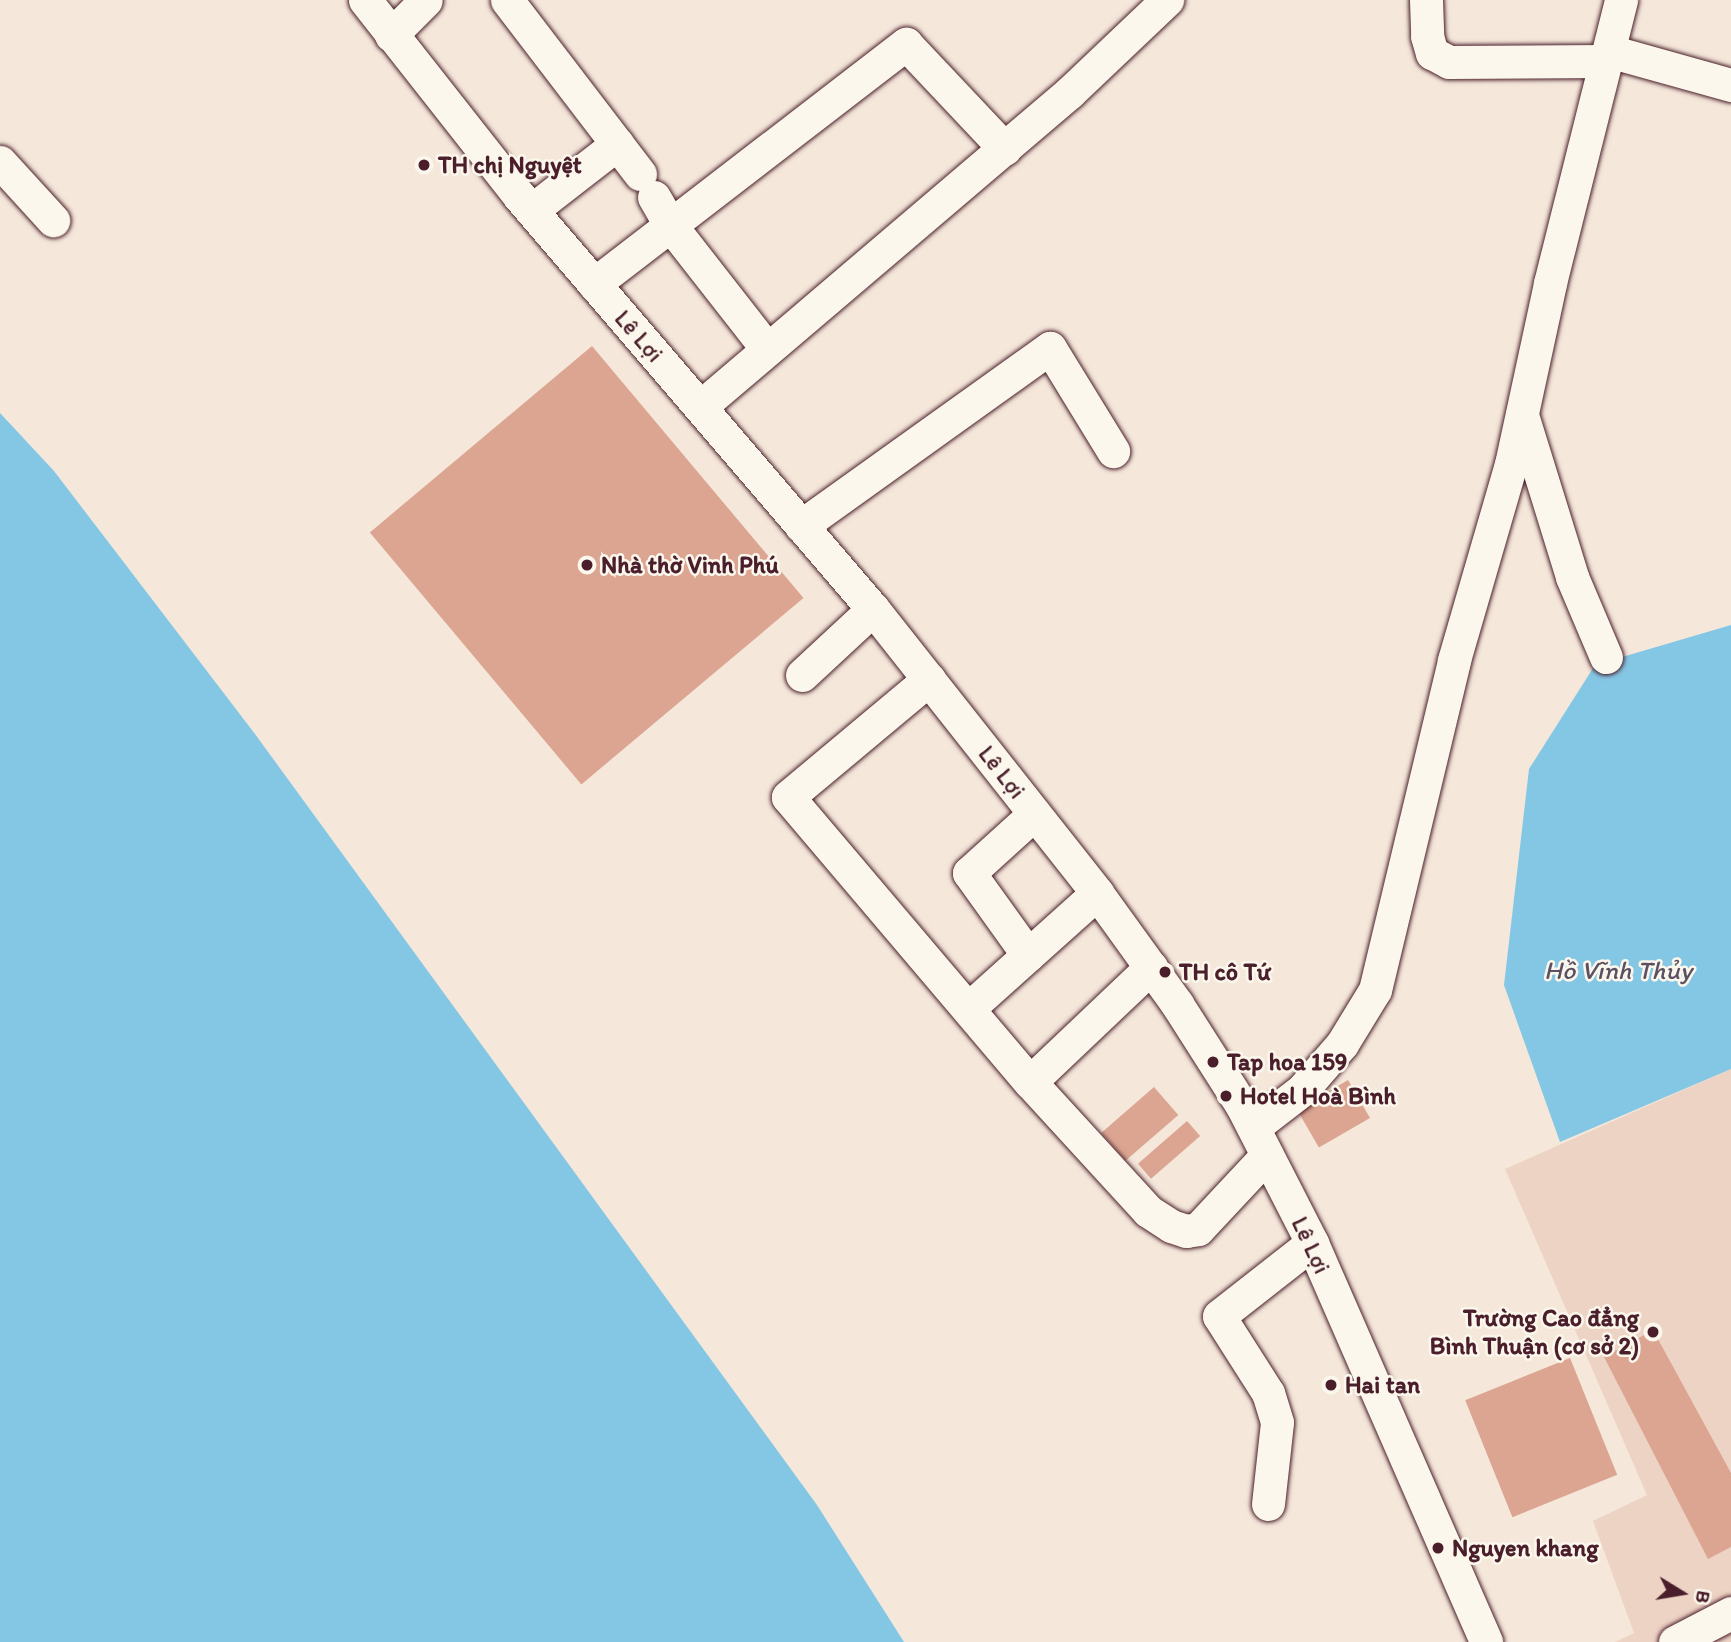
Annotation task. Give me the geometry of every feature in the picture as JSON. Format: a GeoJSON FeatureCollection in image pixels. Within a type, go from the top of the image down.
{"type":"FeatureCollection","features":[{"type":"Feature","properties":{"kind":"street","name":"Lê Lợi"},"geometry":{"type":"LineString","coordinates":[[365,0],[531,210],[873,609],[1097,893],[1151,967],[1261,1141],[1312,1244],[1486,1642]]}},
{"type":"Feature","properties":{"kind":"street"},"geometry":{"type":"LineString","coordinates":[[391,35],[426,0]]}},
{"type":"Feature","properties":{"kind":"street"},"geometry":{"type":"LineString","coordinates":[[507,0],[647,185],[671,226],[767,349]]}},
{"type":"Feature","properties":{"kind":"street"},"geometry":{"type":"LineString","coordinates":[[699,407],[1005,149],[1167,0]]}},
{"type":"Feature","properties":{"kind":"street"},"geometry":{"type":"LineString","coordinates":[[1426,0],[1427,36],[1432,53],[1449,62],[1608,56],[1731,85]]}},
{"type":"Feature","properties":{"kind":"street"},"geometry":{"type":"LineString","coordinates":[[929,679],[788,797],[1030,1082],[1148,1211],[1171,1226],[1186,1231],[1198,1229],[1261,1141],[1301,1090],[1336,1052],[1375,990],[1454,660],[1505,486],[1550,283],[1621,0]]}},
{"type":"Feature","properties":{"kind":"street"},"geometry":{"type":"LineString","coordinates":[[594,284],[906,44],[1005,149]]}},
{"type":"Feature","properties":{"kind":"street"},"geometry":{"type":"LineString","coordinates":[[531,210],[617,144]]}},
{"type":"Feature","properties":{"kind":"street"},"geometry":{"type":"LineString","coordinates":[[0,162],[53,220]]}},
{"type":"Feature","properties":{"kind":"street"},"geometry":{"type":"LineString","coordinates":[[801,526],[1050,348],[1114,451]]}},
{"type":"Feature","properties":{"kind":"street"},"geometry":{"type":"LineString","coordinates":[[1521,413],[1572,577],[1606,657]]}},
{"type":"Feature","properties":{"kind":"street"},"geometry":{"type":"LineString","coordinates":[[802,675],[873,609]]}},
{"type":"Feature","properties":{"kind":"street"},"geometry":{"type":"LineString","coordinates":[[1028,955],[969,873],[1034,814]]}},
{"type":"Feature","properties":{"kind":"street"},"geometry":{"type":"LineString","coordinates":[[968,1008],[1097,893]]}},
{"type":"Feature","properties":{"kind":"street"},"geometry":{"type":"LineString","coordinates":[[1030,1082],[1151,967]]}},
{"type":"Feature","properties":{"kind":"street"},"geometry":{"type":"LineString","coordinates":[[1268,1504],[1278,1422],[1268,1393],[1219,1315],[1312,1244]]}},
{"type":"Feature","properties":{"kind":"street"},"geometry":{"type":"LineString","coordinates":[[1675,1642],[1731,1613]]}},
{"type":"Feature","properties":{"kind":"shaded area","name":"Trường Cao đẳng Bình Thuận (cơ sở 2)"},"geometry":{"type":"Polygon","coordinates":[[[1731,1069],[1731,1642],[1615,1642],[1634,1633],[1593,1521],[1647,1495],[1505,1169],[1731,1069]]]}},
{"type":"Feature","properties":{"kind":"water"},"geometry":{"type":"Polygon","coordinates":[[[0,413],[54,471],[255,734],[817,1505],[904,1642],[0,1642],[0,413]]]}},
{"type":"Feature","properties":{"kind":"water","name":"Hồ Vĩnh Thủy"},"geometry":{"type":"Polygon","coordinates":[[[1731,625],[1731,1069],[1560,1142],[1504,985],[1529,769],[1595,665],[1731,625]]]}},
{"type":"Feature","properties":{"kind":"building","name":"Nhà thờ Vinh Phú"},"geometry":{"type":"Polygon","coordinates":[[[592,346],[803,598],[581,784],[370,532],[592,346]]]}},
{"type":"Feature","properties":{"kind":"building"},"geometry":{"type":"Polygon","coordinates":[[[1348,1080],[1370,1118],[1319,1148],[1297,1110],[1348,1080]]]}},
{"type":"Feature","properties":{"kind":"building"},"geometry":{"type":"Polygon","coordinates":[[[1154,1087],[1178,1115],[1125,1161],[1101,1133],[1154,1087]]]}},
{"type":"Feature","properties":{"kind":"building"},"geometry":{"type":"Polygon","coordinates":[[[1187,1121],[1200,1136],[1151,1179],[1138,1164],[1187,1121]]]}},
{"type":"Feature","properties":{"kind":"building"},"geometry":{"type":"Polygon","coordinates":[[[1653,1330],[1731,1473],[1731,1547],[1708,1559],[1604,1357],[1653,1330]]]}},
{"type":"Feature","properties":{"kind":"building"},"geometry":{"type":"Polygon","coordinates":[[[1570,1358],[1617,1475],[1512,1517],[1465,1400],[1570,1358]]]}},
{"type":"Feature","properties":{"kind":"place","name":"TH chị Nguyệt"},"geometry":{"type":"Point","coordinates":[424,165]}},
{"type":"Feature","properties":{"kind":"place","name":"Nhà thờ Vinh Phú"},"geometry":{"type":"Point","coordinates":[587,565]}},
{"type":"Feature","properties":{"kind":"place","name":"TH cô Tứ"},"geometry":{"type":"Point","coordinates":[1165,972]}},
{"type":"Feature","properties":{"kind":"place","name":"Tap hoa 159"},"geometry":{"type":"Point","coordinates":[1213,1062]}},
{"type":"Feature","properties":{"kind":"place","name":"Hotel Hoà Bình"},"geometry":{"type":"Point","coordinates":[1226,1096]}},
{"type":"Feature","properties":{"kind":"place","name":"Trường Cao đẳng Bình Thuận (cơ sở 2)"},"geometry":{"type":"Point","coordinates":[1653,1332]}},
{"type":"Feature","properties":{"kind":"place","name":"Hai tan"},"geometry":{"type":"Point","coordinates":[1331,1385]}},
{"type":"Feature","properties":{"kind":"place","name":"Nguyen khang"},"geometry":{"type":"Point","coordinates":[1438,1548]}}]}
